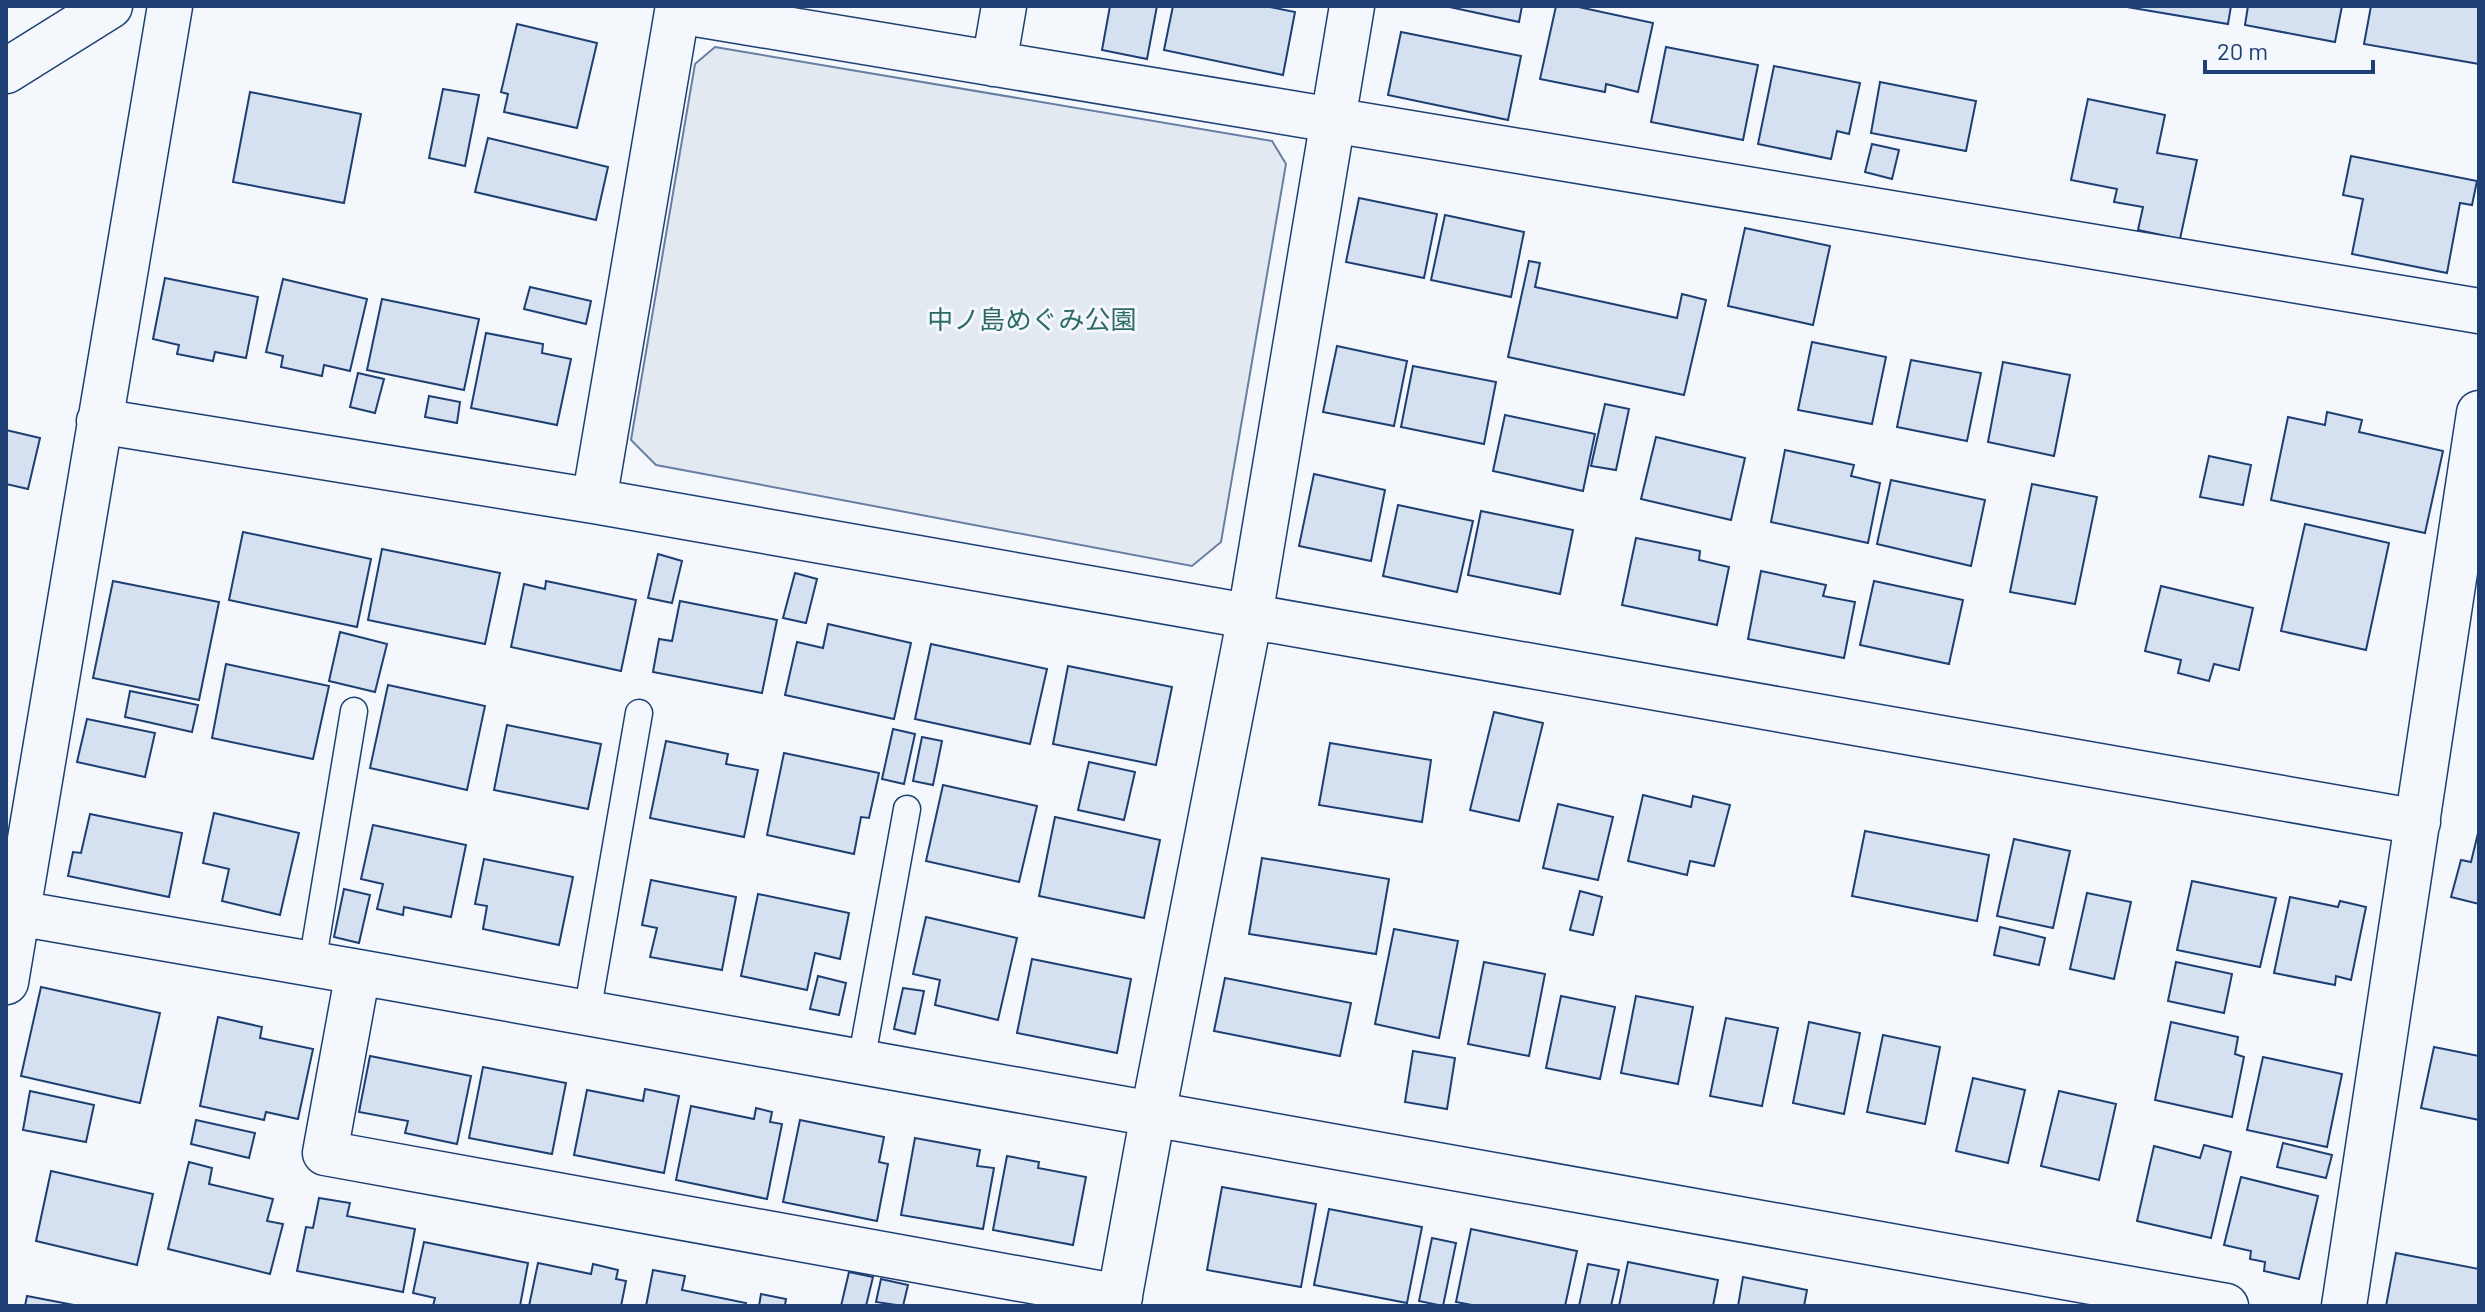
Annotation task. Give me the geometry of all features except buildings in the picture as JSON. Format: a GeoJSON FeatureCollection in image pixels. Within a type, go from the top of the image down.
{"type":"FeatureCollection","features":[{"type":"Feature","properties":{"kind":"street"},"geometry":{"type":"LineString","coordinates":[[6,71],[110,6]]}},
{"type":"Feature","properties":{"kind":"street"},"geometry":{"type":"LineString","coordinates":[[6,982],[12,912],[170,6]]}},
{"type":"Feature","properties":{"kind":"street"},"geometry":{"type":"LineString","coordinates":[[994,64],[1004,6]]}},
{"type":"Feature","properties":{"kind":"street"},"geometry":{"type":"LineString","coordinates":[[358,972],[325,1153],[1119,1301],[1250,616],[1352,6]]}},
{"type":"Feature","properties":{"kind":"street"},"geometry":{"type":"LineString","coordinates":[[594,501],[678,8],[994,64],[2479,311]]}},
{"type":"Feature","properties":{"kind":"street"},"geometry":{"type":"LineString","coordinates":[[2344,1306],[2418,822],[2469,553],[2479,413]]}},
{"type":"Feature","properties":{"kind":"street"},"geometry":{"type":"LineString","coordinates":[[99,421],[594,501],[2418,822]]}},
{"type":"Feature","properties":{"kind":"street"},"geometry":{"type":"LineString","coordinates":[[12,912],[2226,1306]]}},
{"type":"Feature","properties":{"kind":"lane"},"geometry":{"type":"LineString","coordinates":[[312,964],[354,711]]}},
{"type":"Feature","properties":{"kind":"lane"},"geometry":{"type":"LineString","coordinates":[[587,1013],[639,713]]}},
{"type":"Feature","properties":{"kind":"lane"},"geometry":{"type":"LineString","coordinates":[[861,1062],[907,809]]}},
{"type":"Feature","properties":{"kind":"green space","name":"中ノ島めぐみ公園"},"geometry":{"type":"Polygon","coordinates":[[[715,47],[1272,141],[1286,164],[1221,542],[1192,566],[656,465],[631,440],[695,64],[715,47]]]}}]}
